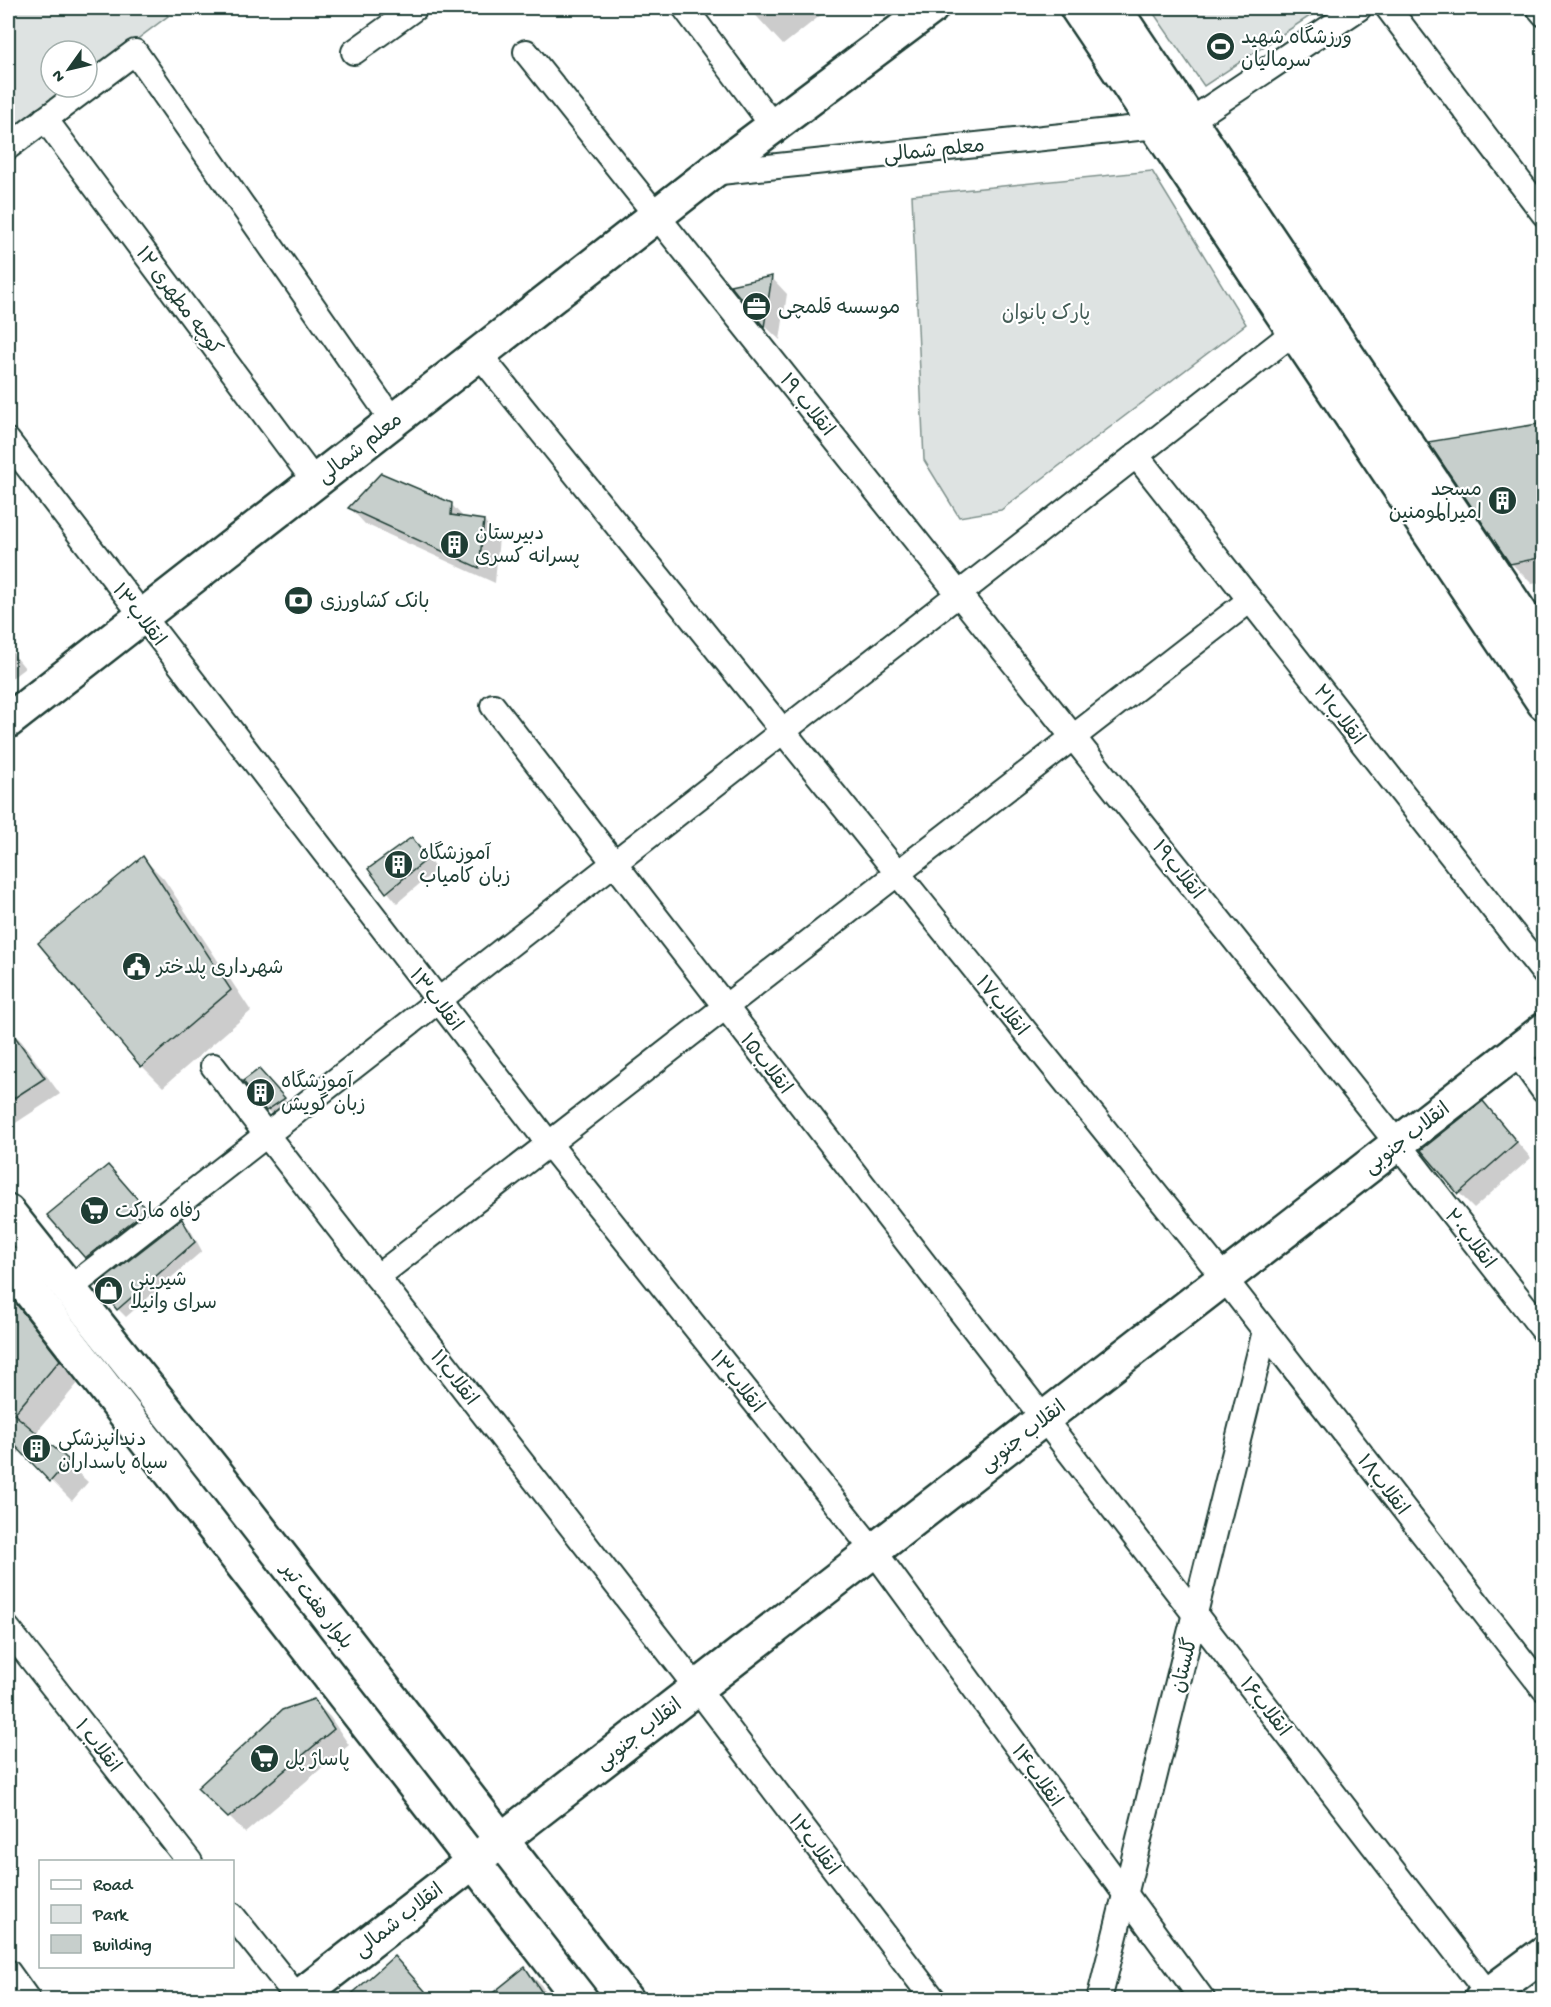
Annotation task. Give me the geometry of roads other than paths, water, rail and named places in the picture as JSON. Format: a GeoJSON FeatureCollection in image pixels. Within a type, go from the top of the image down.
{"type":"FeatureCollection","features":[{"type":"Feature","properties":{"kind":"main road","name":"معلم شمالی"},"geometry":{"type":"LineString","coordinates":[[8,721],[711,173],[931,8]]}},
{"type":"Feature","properties":{"kind":"main road"},"geometry":{"type":"LineString","coordinates":[[1077,8],[1544,703]]}},
{"type":"Feature","properties":{"kind":"main road"},"geometry":{"type":"LineString","coordinates":[[1114,8],[1544,648]]}},
{"type":"Feature","properties":{"kind":"main road","name":"انقلاب جنوبی"},"geometry":{"type":"LineString","coordinates":[[501,1839],[1544,1030]]}},
{"type":"Feature","properties":{"kind":"main road","name":"بلوار هفت تیر"},"geometry":{"type":"LineString","coordinates":[[8,1212],[220,1478],[626,2000]]}},
{"type":"Feature","properties":{"kind":"main road","name":"بلوار هفت تیر"},"geometry":{"type":"LineString","coordinates":[[8,1263],[581,2000]]}},
{"type":"Feature","properties":{"kind":"main road","name":"انقلاب شمالی"},"geometry":{"type":"LineString","coordinates":[[296,1999],[501,1839]]}},
{"type":"Feature","properties":{"kind":"main road"},"geometry":{"type":"LineString","coordinates":[[1488,1998],[1544,1953]]}},
{"type":"Feature","properties":{"kind":"street"},"geometry":{"type":"LineString","coordinates":[[354,52],[415,8]]}},
{"type":"Feature","properties":{"kind":"street"},"geometry":{"type":"LineString","coordinates":[[685,8],[773,126]]}},
{"type":"Feature","properties":{"kind":"street"},"geometry":{"type":"LineString","coordinates":[[1190,121],[1359,8]]}},
{"type":"Feature","properties":{"kind":"street"},"geometry":{"type":"LineString","coordinates":[[1388,8],[1544,214]]}},
{"type":"Feature","properties":{"kind":"street"},"geometry":{"type":"LineString","coordinates":[[1539,8],[1544,14]]}},
{"type":"Feature","properties":{"kind":"street"},"geometry":{"type":"LineString","coordinates":[[8,147],[135,52],[393,421]]}},
{"type":"Feature","properties":{"kind":"street","name":"انقلاب ۱۹"},"geometry":{"type":"LineString","coordinates":[[526,52],[959,594]]}},
{"type":"Feature","properties":{"kind":"street","name":"کوچه مطهری ۱۲"},"geometry":{"type":"LineString","coordinates":[[45,119],[315,482]]}},
{"type":"Feature","properties":{"kind":"street","name":"معلم شمالی"},"geometry":{"type":"LineString","coordinates":[[711,173],[1157,126]]}},
{"type":"Feature","properties":{"kind":"street"},"geometry":{"type":"LineString","coordinates":[[69,1289],[1294,332]]}},
{"type":"Feature","properties":{"kind":"street","name":"انقلاب۱۷"},"geometry":{"type":"LineString","coordinates":[[479,354],[1224,1278]]}},
{"type":"Feature","properties":{"kind":"street","name":"انقلاب۱۳"},"geometry":{"type":"LineString","coordinates":[[8,441],[549,1144],[874,1551]]}},
{"type":"Feature","properties":{"kind":"street","name":"انقلاب۲۱"},"geometry":{"type":"LineString","coordinates":[[1136,455],[1544,973]]}},
{"type":"Feature","properties":{"kind":"street","name":"انقلاب۱۹"},"geometry":{"type":"LineString","coordinates":[[959,594],[1398,1144]]}},
{"type":"Feature","properties":{"kind":"street"},"geometry":{"type":"LineString","coordinates":[[377,1277],[1250,600]]}},
{"type":"Feature","properties":{"kind":"street","name":"انقلاب۱۵"},"geometry":{"type":"LineString","coordinates":[[493,706],[1043,1419]]}},
{"type":"Feature","properties":{"kind":"street"},"geometry":{"type":"LineString","coordinates":[[1516,1052],[1544,1090]]}},
{"type":"Feature","properties":{"kind":"street","name":"انقلاب۱۱"},"geometry":{"type":"LineString","coordinates":[[213,1066],[697,1688]]}},
{"type":"Feature","properties":{"kind":"street","name":"انقلاب۲۰"},"geometry":{"type":"LineString","coordinates":[[1398,1144],[1544,1332]]}},
{"type":"Feature","properties":{"kind":"street","name":"انقلاب۱۸"},"geometry":{"type":"LineString","coordinates":[[1224,1278],[1544,1689]]}},
{"type":"Feature","properties":{"kind":"street","name":"گلستان"},"geometry":{"type":"LineString","coordinates":[[1099,2000],[1265,1331]]}},
{"type":"Feature","properties":{"kind":"street","name":"انقلاب۱۶"},"geometry":{"type":"LineString","coordinates":[[1043,1419],[1488,1998]]}},
{"type":"Feature","properties":{"kind":"street","name":"انقلاب۱۴"},"geometry":{"type":"LineString","coordinates":[[874,1551],[1203,2000]]}},
{"type":"Feature","properties":{"kind":"street","name":"انقلاب ۱"},"geometry":{"type":"LineString","coordinates":[[8,1629],[188,1860]]}},
{"type":"Feature","properties":{"kind":"street","name":"انقلاب۱۲"},"geometry":{"type":"LineString","coordinates":[[697,1688],[934,2000]]}},
{"type":"Feature","properties":{"kind":"street"},"geometry":{"type":"LineString","coordinates":[[234,1918],[296,1999]]}},
{"type":"Feature","properties":{"kind":"street"},"geometry":{"type":"LineString","coordinates":[[8,1972],[28,2000]]}},
{"type":"Feature","properties":{"kind":"place","name":"ورزشگاه شهید سرمالیان"},"geometry":{"type":"Point","coordinates":[1220,47]}},
{"type":"Feature","properties":{"kind":"place","name":"موسسه قلمچی"},"geometry":{"type":"Point","coordinates":[757,306]}},
{"type":"Feature","properties":{"kind":"place","name":"مسجد امیرالمومنین"},"geometry":{"type":"Point","coordinates":[1503,500]}},
{"type":"Feature","properties":{"kind":"place","name":"دبیرستان پسرانه کسری"},"geometry":{"type":"Point","coordinates":[454,544]}},
{"type":"Feature","properties":{"kind":"place","name":"بانک کشاورزی"},"geometry":{"type":"Point","coordinates":[299,600]}},
{"type":"Feature","properties":{"kind":"place","name":"آموزشگاه زبان کامیاب"},"geometry":{"type":"Point","coordinates":[398,864]}},
{"type":"Feature","properties":{"kind":"place","name":"شهرداری پلدختر"},"geometry":{"type":"Point","coordinates":[136,966]}},
{"type":"Feature","properties":{"kind":"place","name":"آموزشگاه زبان گویش"},"geometry":{"type":"Point","coordinates":[260,1092]}},
{"type":"Feature","properties":{"kind":"place","name":"رفاه مارکت"},"geometry":{"type":"Point","coordinates":[94,1210]}},
{"type":"Feature","properties":{"kind":"place","name":"شیرینی سرای وانیلا"},"geometry":{"type":"Point","coordinates":[109,1290]}},
{"type":"Feature","properties":{"kind":"place","name":"دندانپزشکی سپاه پاسداران"},"geometry":{"type":"Point","coordinates":[37,1449]}},
{"type":"Feature","properties":{"kind":"place","name":"پاساژ پل"},"geometry":{"type":"Point","coordinates":[264,1758]}},
{"type":"Feature","properties":{"kind":"park label","name":"پارک بانوان"},"geometry":{"type":"Point","coordinates":[1046,312]}}]}
